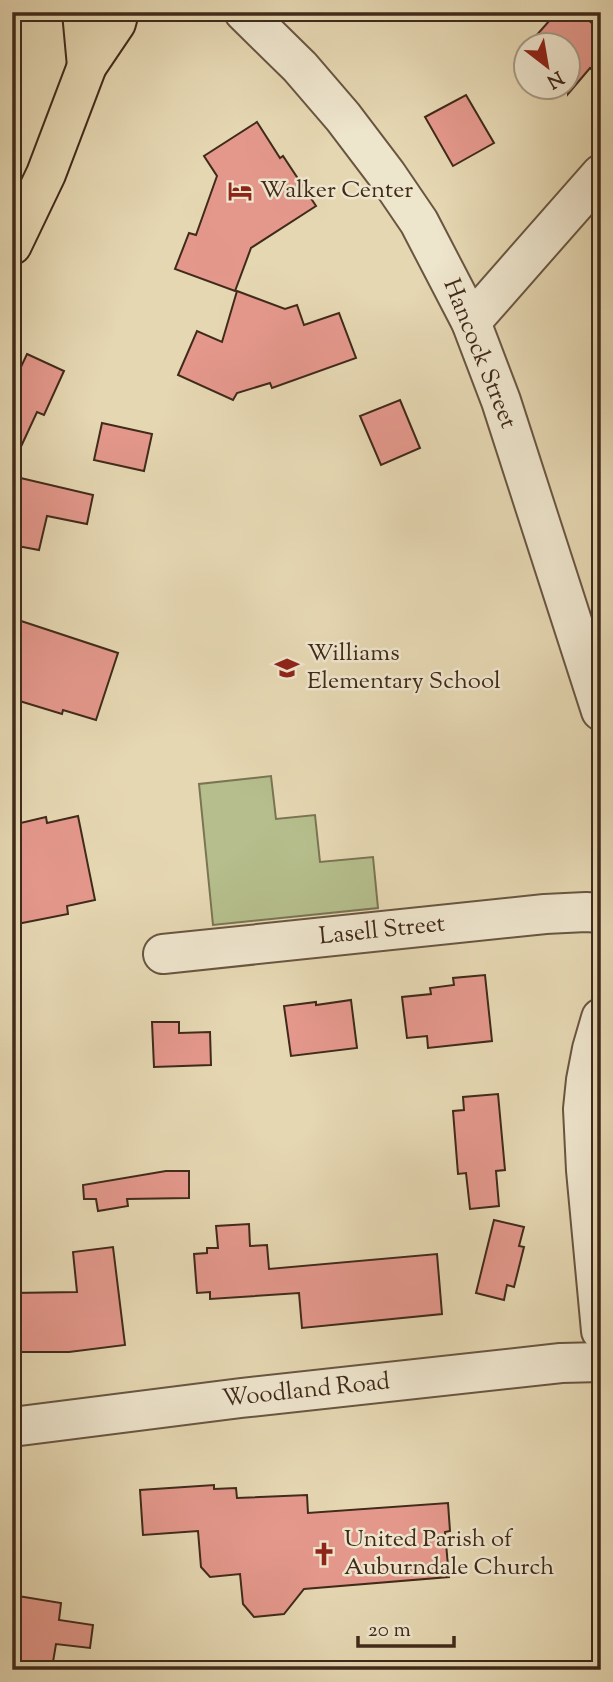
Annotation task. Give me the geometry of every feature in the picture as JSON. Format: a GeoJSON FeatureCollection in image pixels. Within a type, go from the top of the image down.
{"type":"FeatureCollection","features":[{"type":"Feature","properties":{"kind":"main road"},"geometry":{"type":"LineString","coordinates":[[82,12],[87,66]]}},
{"type":"Feature","properties":{"kind":"main road"},"geometry":{"type":"LineString","coordinates":[[12,245],[46,174],[87,66],[116,23],[119,12]]}},
{"type":"Feature","properties":{"kind":"street","name":"Hancock Street"},"geometry":{"type":"LineString","coordinates":[[244,12],[300,67],[343,117],[387,175],[419,222],[471,321],[595,671],[601,711]]}},
{"type":"Feature","properties":{"kind":"street"},"geometry":{"type":"LineString","coordinates":[[471,321],[601,174]]}},
{"type":"Feature","properties":{"kind":"street","name":"Lasell Street"},"geometry":{"type":"LineString","coordinates":[[163,954],[545,914],[601,913]]}},
{"type":"Feature","properties":{"kind":"street"},"geometry":{"type":"LineString","coordinates":[[601,1018],[592,1049],[583,1108],[584,1150],[601,1331]]}},
{"type":"Feature","properties":{"kind":"street","name":"Woodland Road"},"geometry":{"type":"LineString","coordinates":[[12,1427],[241,1398],[561,1363],[601,1362]]}},
{"type":"Feature","properties":{"kind":"green space"},"geometry":{"type":"Polygon","coordinates":[[[271,776],[276,819],[315,815],[320,862],[373,857],[378,908],[213,925],[199,784],[271,776]]]}},
{"type":"Feature","properties":{"kind":"building"},"geometry":{"type":"Polygon","coordinates":[[[557,12],[579,12],[601,31],[601,78],[590,68],[582,77],[582,32],[539,32],[557,12]]]}},
{"type":"Feature","properties":{"kind":"building"},"geometry":{"type":"Polygon","coordinates":[[[466,95],[494,143],[453,166],[425,117],[466,95]]]}},
{"type":"Feature","properties":{"kind":"building"},"geometry":{"type":"Polygon","coordinates":[[[257,122],[316,206],[251,248],[235,291],[175,269],[189,233],[196,235],[217,176],[204,156],[257,122]]]}},
{"type":"Feature","properties":{"kind":"building"},"geometry":{"type":"Polygon","coordinates":[[[237,291],[285,309],[297,305],[304,325],[339,313],[356,358],[272,388],[270,383],[237,393],[233,400],[178,375],[197,331],[222,342],[237,291]]]}},
{"type":"Feature","properties":{"kind":"building"},"geometry":{"type":"Polygon","coordinates":[[[27,354],[64,371],[44,415],[37,412],[12,466],[12,386],[27,354]]]}},
{"type":"Feature","properties":{"kind":"building"},"geometry":{"type":"Polygon","coordinates":[[[400,400],[420,448],[381,465],[360,416],[400,400]]]}},
{"type":"Feature","properties":{"kind":"building"},"geometry":{"type":"Polygon","coordinates":[[[102,423],[152,434],[144,471],[94,460],[102,423]]]}},
{"type":"Feature","properties":{"kind":"building"},"geometry":{"type":"Polygon","coordinates":[[[12,476],[93,495],[87,524],[47,516],[39,550],[12,545],[12,476]]]}},
{"type":"Feature","properties":{"kind":"building"},"geometry":{"type":"Polygon","coordinates":[[[12,618],[118,653],[96,720],[63,710],[62,714],[13,699],[19,678],[12,676],[12,618]]]}},
{"type":"Feature","properties":{"kind":"building"},"geometry":{"type":"Polygon","coordinates":[[[78,816],[95,900],[67,906],[68,914],[12,925],[12,825],[46,817],[47,823],[78,816]]]}},
{"type":"Feature","properties":{"kind":"building"},"geometry":{"type":"Polygon","coordinates":[[[485,975],[492,1041],[428,1048],[427,1036],[407,1038],[402,997],[431,994],[430,988],[454,985],[453,978],[485,975]]]}},
{"type":"Feature","properties":{"kind":"building"},"geometry":{"type":"Polygon","coordinates":[[[351,1000],[357,1048],[291,1056],[284,1006],[351,1000]]]}},
{"type":"Feature","properties":{"kind":"building"},"geometry":{"type":"Polygon","coordinates":[[[152,1022],[179,1022],[179,1033],[210,1032],[211,1065],[154,1067],[152,1022]]]}},
{"type":"Feature","properties":{"kind":"building"},"geometry":{"type":"Polygon","coordinates":[[[498,1094],[505,1170],[496,1171],[499,1206],[470,1209],[466,1173],[458,1174],[453,1111],[464,1110],[463,1097],[498,1094]]]}},
{"type":"Feature","properties":{"kind":"building"},"geometry":{"type":"Polygon","coordinates":[[[166,1171],[189,1171],[189,1198],[127,1199],[128,1206],[98,1211],[96,1199],[84,1199],[83,1185],[166,1171]]]}},
{"type":"Feature","properties":{"kind":"building"},"geometry":{"type":"Polygon","coordinates":[[[494,1220],[524,1227],[519,1246],[524,1247],[514,1287],[507,1285],[504,1300],[476,1293],[494,1220]]]}},
{"type":"Feature","properties":{"kind":"building"},"geometry":{"type":"Polygon","coordinates":[[[249,1224],[250,1246],[267,1245],[269,1269],[437,1254],[442,1314],[302,1328],[299,1293],[210,1299],[210,1292],[197,1293],[194,1254],[207,1253],[207,1248],[218,1248],[216,1226],[249,1224]]]}},
{"type":"Feature","properties":{"kind":"building"},"geometry":{"type":"Polygon","coordinates":[[[113,1247],[125,1345],[69,1352],[12,1352],[12,1293],[77,1292],[73,1252],[113,1247]]]}},
{"type":"Feature","properties":{"kind":"building","name":"United Parish of Auburndale Church"},"geometry":{"type":"Polygon","coordinates":[[[214,1485],[214,1489],[236,1488],[237,1498],[307,1495],[308,1513],[448,1503],[450,1531],[445,1532],[449,1577],[304,1589],[284,1614],[254,1617],[243,1604],[240,1574],[210,1577],[201,1567],[198,1531],[143,1535],[140,1490],[214,1485]]]}},
{"type":"Feature","properties":{"kind":"building"},"geometry":{"type":"Polygon","coordinates":[[[12,1595],[61,1603],[59,1620],[93,1625],[90,1648],[56,1644],[52,1668],[12,1663],[12,1595]]]}},
{"type":"Feature","properties":{"kind":"place","name":"Walker Center"},"geometry":{"type":"Point","coordinates":[240,191]}},
{"type":"Feature","properties":{"kind":"place","name":"Williams Elementary School"},"geometry":{"type":"Point","coordinates":[287,668]}},
{"type":"Feature","properties":{"kind":"place","name":"United Parish of Auburndale Church"},"geometry":{"type":"Point","coordinates":[324,1554]}}]}
